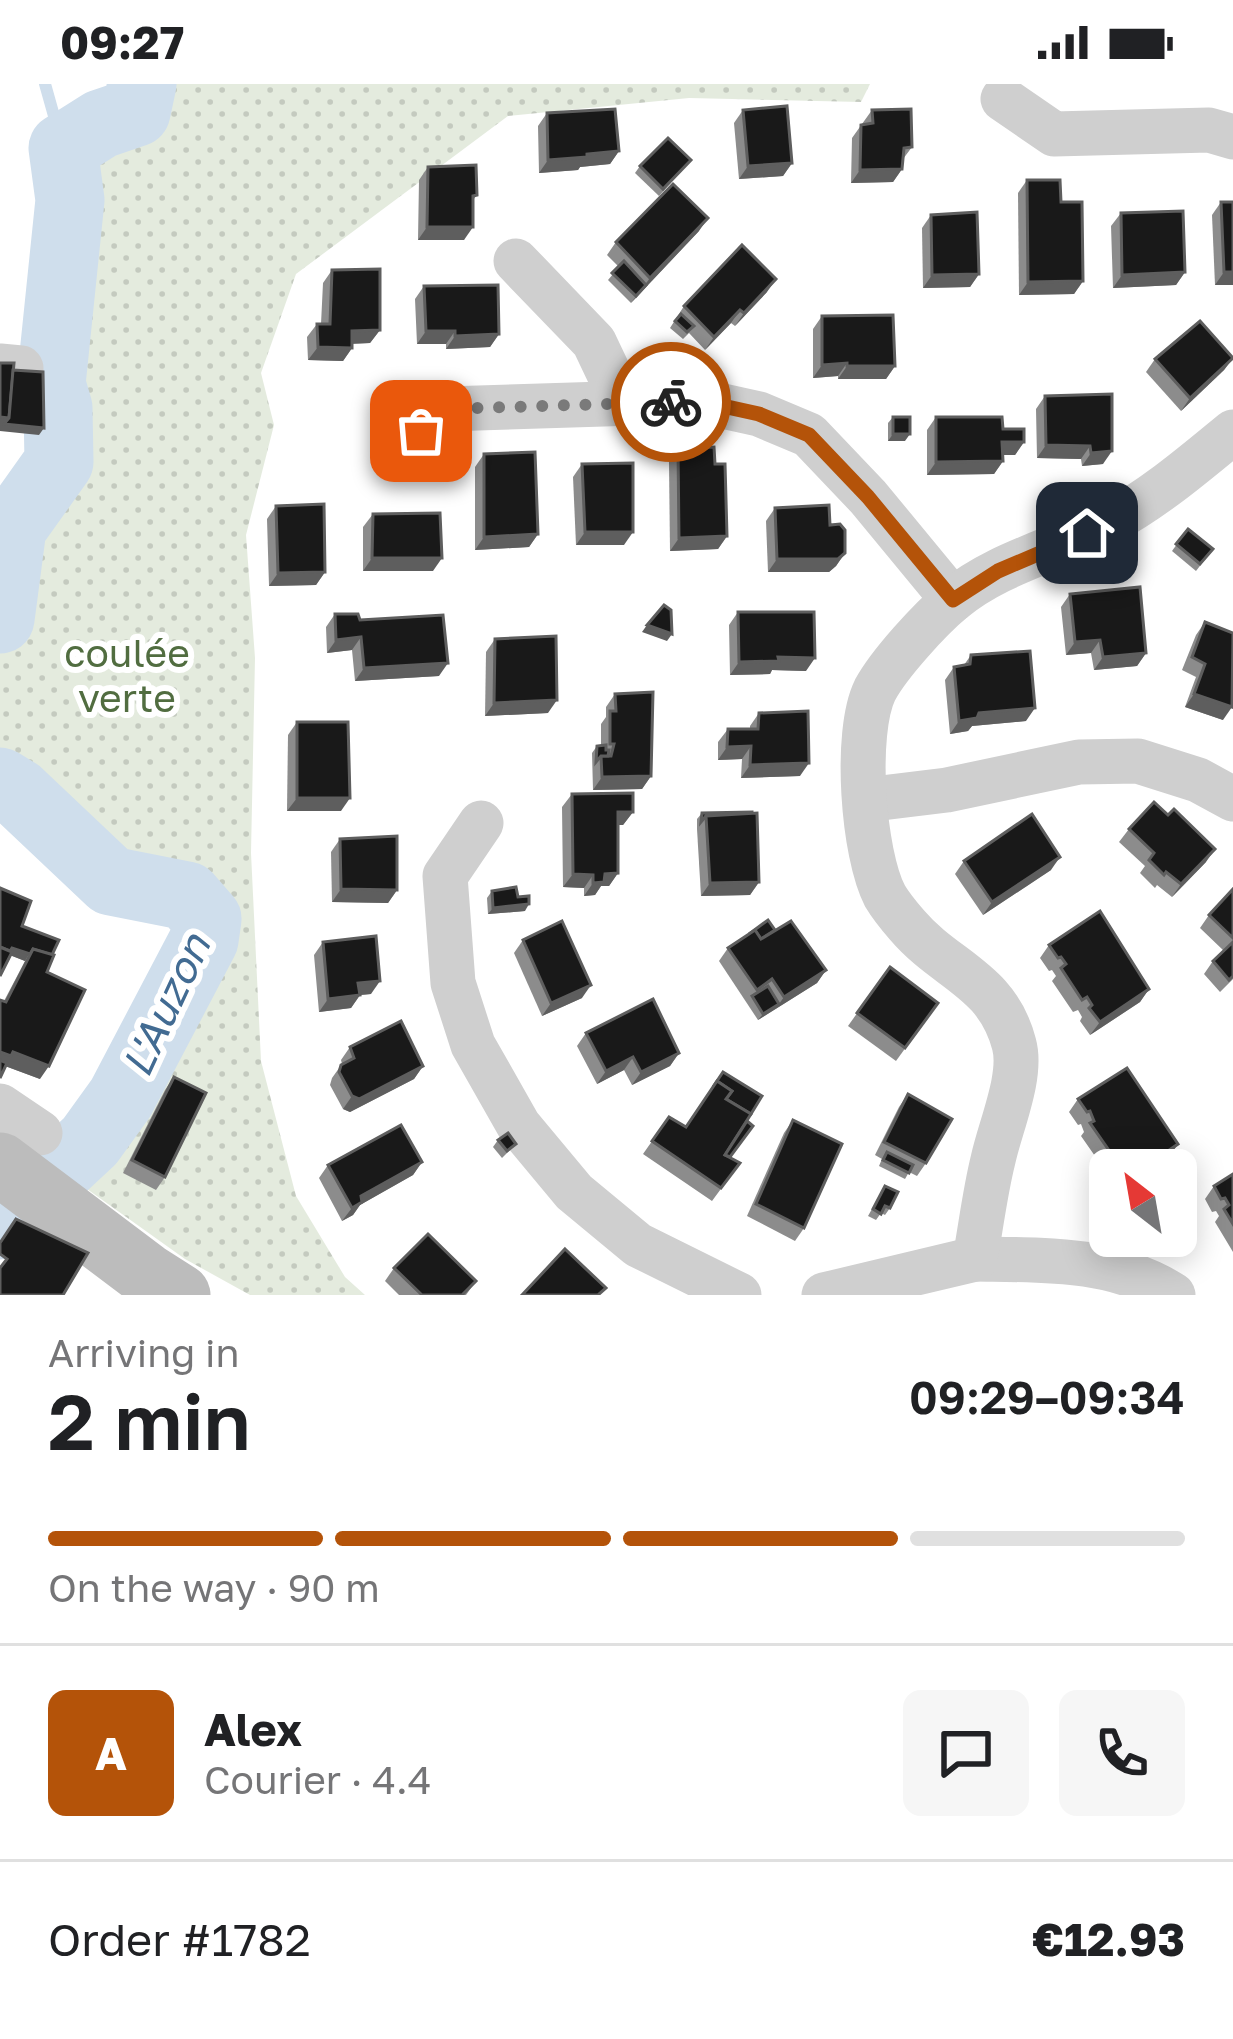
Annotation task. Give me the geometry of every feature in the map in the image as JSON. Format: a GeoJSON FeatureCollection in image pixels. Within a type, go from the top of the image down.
{"type":"FeatureCollection","features":[{"type":"Feature","properties":{"kind":"main road"},"geometry":{"type":"LineString","coordinates":[[23,1166],[146,1274],[179,1295]]}},
{"type":"Feature","properties":{"kind":"street"},"geometry":{"type":"LineString","coordinates":[[1004,99],[1054,134],[1209,130],[1233,137]]}},
{"type":"Feature","properties":{"kind":"street"},"geometry":{"type":"LineString","coordinates":[[515,261],[594,342],[623,403]]}},
{"type":"Feature","properties":{"kind":"street"},"geometry":{"type":"LineString","coordinates":[[396,454],[446,409],[700,401],[759,414],[809,435],[868,497],[953,600]]}},
{"type":"Feature","properties":{"kind":"street"},"geometry":{"type":"LineString","coordinates":[[975,1258],[992,1162],[1014,1081],[1016,1050],[1005,1016],[984,987],[929,949],[884,895],[870,847],[862,743],[874,692],[901,655],[953,600],[998,571],[1109,523],[1233,432]]}},
{"type":"Feature","properties":{"kind":"street"},"geometry":{"type":"LineString","coordinates":[[865,800],[947,790],[1079,762],[1138,761],[1198,780],[1233,800]]}},
{"type":"Feature","properties":{"kind":"street"},"geometry":{"type":"LineString","coordinates":[[481,823],[445,876],[453,983],[473,1045],[519,1126],[574,1192],[638,1245],[740,1295]]}},
{"type":"Feature","properties":{"kind":"street"},"geometry":{"type":"LineString","coordinates":[[0,1106],[23,1166]]}},
{"type":"Feature","properties":{"kind":"street"},"geometry":{"type":"LineString","coordinates":[[824,1295],[975,1258],[1060,1261],[1113,1269],[1156,1284],[1172,1295]]}},
{"type":"Feature","properties":{"kind":"green space","name":"coulée verte"},"geometry":{"type":"Polygon","coordinates":[[[142,84],[870,84],[861,102],[689,98],[508,116],[296,274],[261,373],[274,425],[246,535],[255,658],[251,853],[261,1061],[296,1196],[345,1277],[365,1295],[250,1295],[185,1259],[80,1184],[197,986],[207,919],[187,896],[111,881],[18,793],[0,782],[0,619],[12,528],[59,461],[51,368],[70,200],[63,148],[101,124],[136,112],[142,84]]]}},
{"type":"Feature","properties":{"kind":"building"},"geometry":{"type":"Polygon","coordinates":[[[787,106],[792,163],[748,166],[743,110],[787,106]]]}},
{"type":"Feature","properties":{"kind":"building"},"geometry":{"type":"Polygon","coordinates":[[[615,109],[619,151],[548,160],[547,113],[615,109]]]}},
{"type":"Feature","properties":{"kind":"building"},"geometry":{"type":"Polygon","coordinates":[[[911,109],[912,147],[904,148],[902,169],[860,170],[861,125],[873,123],[872,110],[911,109]]]}},
{"type":"Feature","properties":{"kind":"building"},"geometry":{"type":"Polygon","coordinates":[[[668,138],[691,160],[663,189],[640,166],[668,138]]]}},
{"type":"Feature","properties":{"kind":"building"},"geometry":{"type":"Polygon","coordinates":[[[476,165],[473,227],[427,227],[428,167],[476,165]]]}},
{"type":"Feature","properties":{"kind":"building"},"geometry":{"type":"Polygon","coordinates":[[[1027,180],[1060,180],[1061,202],[1082,202],[1083,281],[1028,282],[1027,180]]]}},
{"type":"Feature","properties":{"kind":"building"},"geometry":{"type":"Polygon","coordinates":[[[673,184],[708,218],[650,278],[616,242],[673,184]]]}},
{"type":"Feature","properties":{"kind":"building"},"geometry":{"type":"Polygon","coordinates":[[[1221,202],[1233,202],[1233,272],[1224,272],[1221,202]]]}},
{"type":"Feature","properties":{"kind":"building"},"geometry":{"type":"Polygon","coordinates":[[[1183,211],[1185,272],[1122,275],[1121,213],[1183,211]]]}},
{"type":"Feature","properties":{"kind":"building"},"geometry":{"type":"Polygon","coordinates":[[[977,212],[979,274],[932,275],[931,215],[977,212]]]}},
{"type":"Feature","properties":{"kind":"building"},"geometry":{"type":"Polygon","coordinates":[[[742,245],[776,279],[714,337],[684,306],[742,245]]]}},
{"type":"Feature","properties":{"kind":"building"},"geometry":{"type":"Polygon","coordinates":[[[624,261],[646,285],[636,296],[612,273],[624,261]]]}},
{"type":"Feature","properties":{"kind":"building"},"geometry":{"type":"Polygon","coordinates":[[[380,269],[380,330],[352,331],[352,348],[318,347],[317,324],[330,324],[332,270],[380,269]]]}},
{"type":"Feature","properties":{"kind":"building"},"geometry":{"type":"Polygon","coordinates":[[[498,285],[499,334],[455,336],[455,331],[426,331],[424,286],[498,285]]]}},
{"type":"Feature","properties":{"kind":"building"},"geometry":{"type":"Polygon","coordinates":[[[681,314],[694,326],[687,332],[675,321],[681,314]]]}},
{"type":"Feature","properties":{"kind":"building"},"geometry":{"type":"Polygon","coordinates":[[[893,315],[895,366],[822,365],[822,316],[893,315]]]}},
{"type":"Feature","properties":{"kind":"building"},"geometry":{"type":"Polygon","coordinates":[[[1200,321],[1233,358],[1190,398],[1155,359],[1200,321]]]}},
{"type":"Feature","properties":{"kind":"building"},"geometry":{"type":"Polygon","coordinates":[[[0,363],[14,363],[9,418],[0,417],[0,363]]]}},
{"type":"Feature","properties":{"kind":"building"},"geometry":{"type":"Polygon","coordinates":[[[13,370],[43,372],[44,428],[4,424],[9,418],[13,370]]]}},
{"type":"Feature","properties":{"kind":"building"},"geometry":{"type":"Polygon","coordinates":[[[1112,394],[1112,451],[1091,453],[1090,446],[1046,445],[1045,396],[1112,394]]]}},
{"type":"Feature","properties":{"kind":"building"},"geometry":{"type":"Polygon","coordinates":[[[893,417],[910,417],[910,434],[893,434],[893,417]]]}},
{"type":"Feature","properties":{"kind":"building"},"geometry":{"type":"Polygon","coordinates":[[[936,417],[1002,417],[1003,429],[1024,429],[1024,442],[1002,442],[1003,461],[936,462],[936,417]]]}},
{"type":"Feature","properties":{"kind":"building"},"geometry":{"type":"Polygon","coordinates":[[[714,447],[715,464],[725,464],[727,536],[679,538],[678,449],[714,447]]]}},
{"type":"Feature","properties":{"kind":"building"},"geometry":{"type":"Polygon","coordinates":[[[535,452],[538,534],[484,537],[484,454],[535,452]]]}},
{"type":"Feature","properties":{"kind":"building"},"geometry":{"type":"Polygon","coordinates":[[[633,463],[633,532],[585,532],[582,464],[633,463]]]}},
{"type":"Feature","properties":{"kind":"building"},"geometry":{"type":"Polygon","coordinates":[[[324,504],[325,572],[278,573],[276,506],[324,504]]]}},
{"type":"Feature","properties":{"kind":"building"},"geometry":{"type":"Polygon","coordinates":[[[829,505],[830,525],[840,524],[845,530],[845,553],[838,559],[777,559],[775,508],[829,505]]]}},
{"type":"Feature","properties":{"kind":"building"},"geometry":{"type":"Polygon","coordinates":[[[440,513],[442,558],[372,558],[373,514],[440,513]]]}},
{"type":"Feature","properties":{"kind":"building"},"geometry":{"type":"Polygon","coordinates":[[[1188,529],[1213,549],[1200,564],[1176,544],[1188,529]]]}},
{"type":"Feature","properties":{"kind":"building"},"geometry":{"type":"Polygon","coordinates":[[[1140,587],[1146,653],[1103,657],[1100,640],[1075,642],[1070,594],[1140,587]]]}},
{"type":"Feature","properties":{"kind":"building"},"geometry":{"type":"Polygon","coordinates":[[[664,605],[671,610],[672,634],[647,625],[664,605]]]}},
{"type":"Feature","properties":{"kind":"building"},"geometry":{"type":"Polygon","coordinates":[[[738,612],[814,612],[815,658],[739,662],[738,612]]]}},
{"type":"Feature","properties":{"kind":"building"},"geometry":{"type":"Polygon","coordinates":[[[335,614],[358,614],[360,620],[443,615],[448,663],[364,668],[361,637],[336,640],[335,614]]]}},
{"type":"Feature","properties":{"kind":"building"},"geometry":{"type":"Polygon","coordinates":[[[1205,622],[1233,633],[1232,707],[1194,694],[1205,664],[1192,657],[1205,622]]]}},
{"type":"Feature","properties":{"kind":"building"},"geometry":{"type":"Polygon","coordinates":[[[556,636],[557,700],[494,703],[495,639],[556,636]]]}},
{"type":"Feature","properties":{"kind":"building"},"geometry":{"type":"Polygon","coordinates":[[[1030,651],[1035,708],[979,713],[977,718],[959,721],[954,667],[970,664],[971,655],[1030,651]]]}},
{"type":"Feature","properties":{"kind":"building"},"geometry":{"type":"Polygon","coordinates":[[[653,692],[651,776],[602,777],[601,756],[611,756],[614,744],[610,744],[610,711],[616,711],[615,694],[653,692]]]}},
{"type":"Feature","properties":{"kind":"building"},"geometry":{"type":"Polygon","coordinates":[[[808,711],[809,763],[750,765],[751,746],[727,747],[728,729],[758,729],[759,713],[808,711]]]}},
{"type":"Feature","properties":{"kind":"building"},"geometry":{"type":"Polygon","coordinates":[[[297,722],[348,722],[350,798],[297,798],[297,722]]]}},
{"type":"Feature","properties":{"kind":"building"},"geometry":{"type":"Polygon","coordinates":[[[606,745],[608,756],[596,762],[597,746],[606,745]]]}},
{"type":"Feature","properties":{"kind":"building"},"geometry":{"type":"Polygon","coordinates":[[[633,793],[633,812],[618,812],[618,873],[605,874],[604,882],[593,883],[593,875],[573,874],[572,794],[633,793]]]}},
{"type":"Feature","properties":{"kind":"building"},"geometry":{"type":"Polygon","coordinates":[[[1154,802],[1168,815],[1174,809],[1215,849],[1181,884],[1149,860],[1154,853],[1129,829],[1154,802]]]}},
{"type":"Feature","properties":{"kind":"building"},"geometry":{"type":"Polygon","coordinates":[[[752,812],[706,816],[701,822],[702,813],[752,812]]]}},
{"type":"Feature","properties":{"kind":"building"},"geometry":{"type":"Polygon","coordinates":[[[757,813],[759,882],[710,883],[706,816],[757,813]]]}},
{"type":"Feature","properties":{"kind":"building"},"geometry":{"type":"Polygon","coordinates":[[[1032,814],[1060,857],[992,902],[964,861],[1032,814]]]}},
{"type":"Feature","properties":{"kind":"building"},"geometry":{"type":"Polygon","coordinates":[[[397,836],[397,890],[341,889],[340,839],[397,836]]]}},
{"type":"Feature","properties":{"kind":"building"},"geometry":{"type":"Polygon","coordinates":[[[516,887],[518,897],[529,896],[529,904],[493,908],[492,891],[516,887]]]}},
{"type":"Feature","properties":{"kind":"building"},"geometry":{"type":"Polygon","coordinates":[[[0,888],[31,901],[22,926],[59,940],[52,955],[0,947],[0,888]]]}},
{"type":"Feature","properties":{"kind":"building"},"geometry":{"type":"Polygon","coordinates":[[[1233,889],[1233,938],[1209,915],[1233,889]]]}},
{"type":"Feature","properties":{"kind":"building"},"geometry":{"type":"Polygon","coordinates":[[[1100,911],[1149,989],[1100,1022],[1087,997],[1082,1000],[1061,968],[1066,964],[1049,945],[1100,911]]]}},
{"type":"Feature","properties":{"kind":"building"},"geometry":{"type":"Polygon","coordinates":[[[768,920],[775,930],[761,939],[755,930],[749,934],[768,920]]]}},
{"type":"Feature","properties":{"kind":"building"},"geometry":{"type":"Polygon","coordinates":[[[562,921],[591,985],[551,1003],[523,940],[562,921]]]}},
{"type":"Feature","properties":{"kind":"building"},"geometry":{"type":"Polygon","coordinates":[[[791,921],[826,970],[784,997],[772,979],[757,990],[728,948],[755,930],[761,939],[791,921]]]}},
{"type":"Feature","properties":{"kind":"building"},"geometry":{"type":"Polygon","coordinates":[[[376,936],[380,981],[358,983],[360,995],[328,999],[323,942],[376,936]]]}},
{"type":"Feature","properties":{"kind":"building"},"geometry":{"type":"Polygon","coordinates":[[[1233,942],[1233,976],[1229,980],[1213,961],[1233,942]]]}},
{"type":"Feature","properties":{"kind":"building"},"geometry":{"type":"Polygon","coordinates":[[[0,947],[12,952],[0,976],[0,947]]]}},
{"type":"Feature","properties":{"kind":"building"},"geometry":{"type":"Polygon","coordinates":[[[33,949],[54,955],[47,972],[85,990],[49,1066],[0,1052],[0,1000],[6,1002],[33,949]]]}},
{"type":"Feature","properties":{"kind":"building"},"geometry":{"type":"Polygon","coordinates":[[[890,967],[938,1003],[905,1048],[857,1013],[890,967]]]}},
{"type":"Feature","properties":{"kind":"building"},"geometry":{"type":"Polygon","coordinates":[[[768,986],[779,1004],[763,1014],[752,996],[768,986]]]}},
{"type":"Feature","properties":{"kind":"building"},"geometry":{"type":"Polygon","coordinates":[[[653,999],[679,1053],[641,1072],[633,1057],[606,1071],[586,1033],[653,999]]]}},
{"type":"Feature","properties":{"kind":"building"},"geometry":{"type":"Polygon","coordinates":[[[401,1021],[423,1066],[359,1099],[352,1096],[339,1072],[341,1065],[354,1058],[350,1047],[401,1021]]]}},
{"type":"Feature","properties":{"kind":"building"},"geometry":{"type":"Polygon","coordinates":[[[1127,1068],[1178,1144],[1171,1149],[1108,1149],[1090,1123],[1094,1121],[1090,1111],[1078,1099],[1127,1068]]]}},
{"type":"Feature","properties":{"kind":"building"},"geometry":{"type":"Polygon","coordinates":[[[723,1072],[762,1096],[751,1114],[726,1099],[732,1091],[717,1081],[723,1072]]]}},
{"type":"Feature","properties":{"kind":"building"},"geometry":{"type":"Polygon","coordinates":[[[174,1077],[206,1093],[165,1177],[132,1160],[174,1077]]]}},
{"type":"Feature","properties":{"kind":"building"},"geometry":{"type":"Polygon","coordinates":[[[717,1081],[732,1091],[726,1099],[751,1114],[725,1155],[740,1163],[721,1188],[652,1141],[669,1117],[686,1127],[717,1081]]]}},
{"type":"Feature","properties":{"kind":"building"},"geometry":{"type":"Polygon","coordinates":[[[908,1094],[952,1119],[926,1163],[884,1142],[908,1094]]]}},
{"type":"Feature","properties":{"kind":"building"},"geometry":{"type":"Polygon","coordinates":[[[793,1120],[842,1144],[804,1228],[756,1204],[793,1120]]]}},
{"type":"Feature","properties":{"kind":"building"},"geometry":{"type":"Polygon","coordinates":[[[747,1121],[753,1126],[730,1157],[725,1155],[747,1121]]]}},
{"type":"Feature","properties":{"kind":"building"},"geometry":{"type":"Polygon","coordinates":[[[401,1125],[422,1162],[361,1196],[362,1202],[352,1208],[328,1165],[401,1125]]]}},
{"type":"Feature","properties":{"kind":"building"},"geometry":{"type":"Polygon","coordinates":[[[508,1133],[516,1144],[507,1151],[498,1140],[508,1133]]]}},
{"type":"Feature","properties":{"kind":"building"},"geometry":{"type":"Polygon","coordinates":[[[887,1152],[913,1165],[909,1173],[883,1160],[887,1152]]]}},
{"type":"Feature","properties":{"kind":"building"},"geometry":{"type":"Polygon","coordinates":[[[1233,1174],[1233,1224],[1224,1209],[1229,1205],[1214,1186],[1233,1174]]]}},
{"type":"Feature","properties":{"kind":"building"},"geometry":{"type":"Polygon","coordinates":[[[885,1186],[898,1192],[881,1214],[873,1209],[885,1186]]]}},
{"type":"Feature","properties":{"kind":"building"},"geometry":{"type":"Polygon","coordinates":[[[16,1219],[88,1253],[63,1295],[0,1295],[0,1268],[7,1259],[0,1254],[0,1243],[16,1219]]]}},
{"type":"Feature","properties":{"kind":"building"},"geometry":{"type":"Polygon","coordinates":[[[428,1234],[476,1281],[462,1295],[422,1295],[394,1268],[428,1234]]]}},
{"type":"Feature","properties":{"kind":"building"},"geometry":{"type":"Polygon","coordinates":[[[565,1249],[606,1288],[598,1295],[522,1295],[565,1249]]]}},
{"type":"Feature","properties":{"kind":"waterway"},"geometry":{"type":"LineString","coordinates":[[45,84],[63,148]]}},
{"type":"Feature","properties":{"kind":"waterway","name":"L'Auzon"},"geometry":{"type":"LineString","coordinates":[[0,619],[12,528],[59,462],[58,408],[51,384],[70,200],[63,148],[101,124],[136,112],[142,84]]}},
{"type":"Feature","properties":{"kind":"waterway","name":"L'Auzon"},"geometry":{"type":"LineString","coordinates":[[0,782],[18,793],[111,881],[187,896],[207,919],[204,940],[121,1098],[90,1141],[0,1225]]}},
{"type":"Feature","properties":{"kind":"way so far"},"geometry":{"type":"LineString","coordinates":[[421,431],[446,409],[671,402]]}},
{"type":"Feature","properties":{"kind":"route"},"geometry":{"type":"LineString","coordinates":[[671,402],[700,401],[759,414],[809,435],[868,497],[953,600],[998,571],[1087,533]]}}]}
